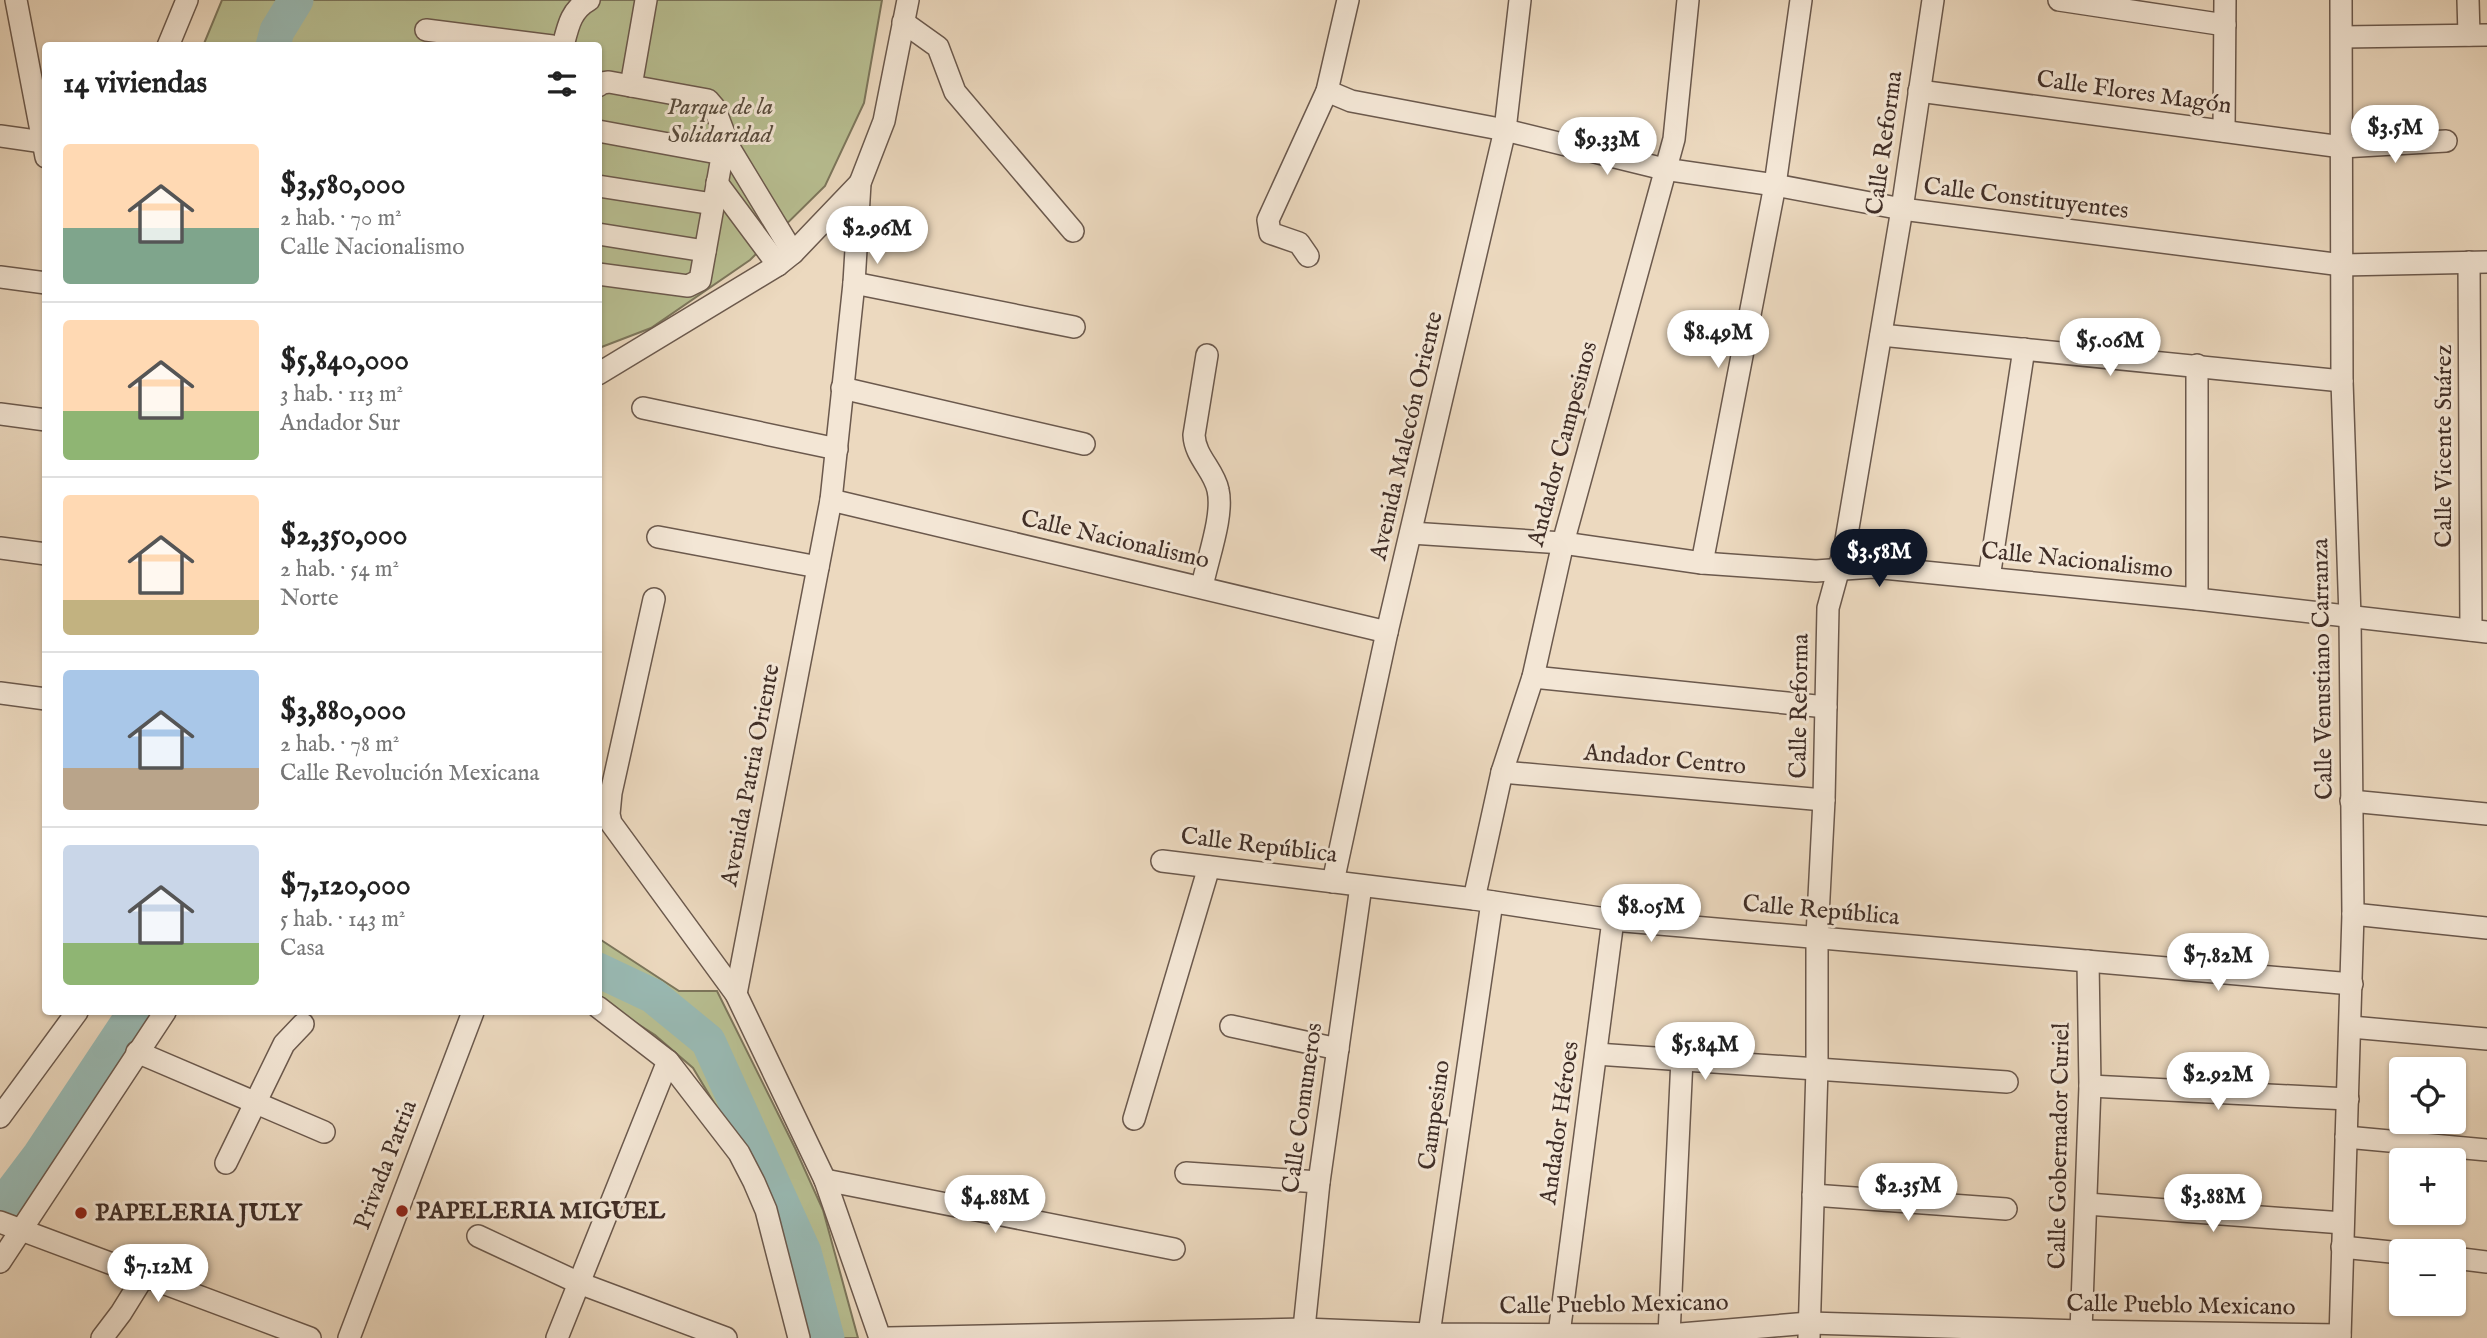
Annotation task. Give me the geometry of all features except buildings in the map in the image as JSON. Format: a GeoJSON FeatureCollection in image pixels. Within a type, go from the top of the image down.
{"type":"FeatureCollection","features":[{"type":"Feature","properties":{"kind":"street"},"geometry":{"type":"LineString","coordinates":[[170,42],[187,0]]}},
{"type":"Feature","properties":{"kind":"street"},"geometry":{"type":"LineString","coordinates":[[564,42],[574,12],[589,0]]}},
{"type":"Feature","properties":{"kind":"street"},"geometry":{"type":"LineString","coordinates":[[631,86],[646,0]]}},
{"type":"Feature","properties":{"kind":"street","name":"Avenida Patria Oriente"},"geometry":{"type":"LineString","coordinates":[[736,993],[831,500],[854,283],[860,183],[884,121],[908,0]]}},
{"type":"Feature","properties":{"kind":"street"},"geometry":{"type":"LineString","coordinates":[[1308,256],[1299,243],[1270,233],[1268,220],[1327,91],[1348,0]]}},
{"type":"Feature","properties":{"kind":"street","name":"Avenida Malecón Oriente"},"geometry":{"type":"LineString","coordinates":[[1333,882],[1387,632],[1505,130],[1520,0]]}},
{"type":"Feature","properties":{"kind":"street","name":"Andador Campesinos"},"geometry":{"type":"LineString","coordinates":[[1483,901],[1502,772],[1533,677],[1563,543],[1674,139],[1688,0]]}},
{"type":"Feature","properties":{"kind":"street"},"geometry":{"type":"LineString","coordinates":[[1703,563],[1774,185],[1801,0]]}},
{"type":"Feature","properties":{"kind":"street","name":"Calle Reforma"},"geometry":{"type":"LineString","coordinates":[[1809,1331],[1816,1069],[1816,936],[1824,800],[1828,608],[1845,545],[1902,209],[1933,0]]}},
{"type":"Feature","properties":{"kind":"street"},"geometry":{"type":"LineString","coordinates":[[2059,0],[2225,24]]}},
{"type":"Feature","properties":{"kind":"street"},"geometry":{"type":"LineString","coordinates":[[2224,131],[2225,0]]}},
{"type":"Feature","properties":{"kind":"street","name":"Calle Venustiano Carranza"},"geometry":{"type":"LineString","coordinates":[[2340,1337],[2353,914],[2350,617],[2342,382],[2342,0]]}},
{"type":"Feature","properties":{"kind":"street"},"geometry":{"type":"LineString","coordinates":[[2342,37],[2478,35],[2468,0]]}},
{"type":"Feature","properties":{"kind":"street"},"geometry":{"type":"LineString","coordinates":[[11,2],[42,141]]}},
{"type":"Feature","properties":{"kind":"street"},"geometry":{"type":"LineString","coordinates":[[903,22],[938,47],[956,92],[1073,231]]}},
{"type":"Feature","properties":{"kind":"street"},"geometry":{"type":"LineString","coordinates":[[426,30],[520,42]]}},
{"type":"Feature","properties":{"kind":"street"},"geometry":{"type":"LineString","coordinates":[[602,83],[610,82],[708,100],[714,107],[724,147],[758,198],[785,258]]}},
{"type":"Feature","properties":{"kind":"street","name":"Calle Constituyentes"},"geometry":{"type":"LineString","coordinates":[[1327,91],[1351,101],[1505,130],[1664,169],[1774,185],[1902,209],[2342,265],[2478,262]]}},
{"type":"Feature","properties":{"kind":"street","name":"Calle Flores Magón"},"geometry":{"type":"LineString","coordinates":[[1919,91],[2342,147],[2446,141]]}},
{"type":"Feature","properties":{"kind":"street"},"geometry":{"type":"LineString","coordinates":[[602,132],[724,147]]}},
{"type":"Feature","properties":{"kind":"street"},"geometry":{"type":"LineString","coordinates":[[0,136],[42,149]]}},
{"type":"Feature","properties":{"kind":"street"},"geometry":{"type":"LineString","coordinates":[[602,274],[688,285],[700,280],[724,147]]}},
{"type":"Feature","properties":{"kind":"street","name":"Avenida Patria Oriente"},"geometry":{"type":"LineString","coordinates":[[602,372],[785,258],[860,183]]}},
{"type":"Feature","properties":{"kind":"street"},"geometry":{"type":"LineString","coordinates":[[602,186],[715,193],[741,214],[785,258]]}},
{"type":"Feature","properties":{"kind":"street"},"geometry":{"type":"LineString","coordinates":[[741,214],[758,198]]}},
{"type":"Feature","properties":{"kind":"street"},"geometry":{"type":"LineString","coordinates":[[602,235],[705,251]]}},
{"type":"Feature","properties":{"kind":"street","name":"Calle Vicente Suárez"},"geometry":{"type":"LineString","coordinates":[[2478,262],[2479,631]]}},
{"type":"Feature","properties":{"kind":"street"},"geometry":{"type":"LineString","coordinates":[[0,277],[42,283]]}},
{"type":"Feature","properties":{"kind":"street"},"geometry":{"type":"LineString","coordinates":[[854,283],[1074,327]]}},
{"type":"Feature","properties":{"kind":"street"},"geometry":{"type":"LineString","coordinates":[[1881,335],[2197,365],[2342,382]]}},
{"type":"Feature","properties":{"kind":"street"},"geometry":{"type":"LineString","coordinates":[[1989,579],[2024,349]]}},
{"type":"Feature","properties":{"kind":"street"},"geometry":{"type":"LineString","coordinates":[[1202,587],[1218,514],[1219,496],[1218,488],[1194,446],[1207,355]]}},
{"type":"Feature","properties":{"kind":"street"},"geometry":{"type":"LineString","coordinates":[[2197,365],[2197,599]]}},
{"type":"Feature","properties":{"kind":"street"},"geometry":{"type":"LineString","coordinates":[[842,388],[1084,444]]}},
{"type":"Feature","properties":{"kind":"street"},"geometry":{"type":"LineString","coordinates":[[643,408],[838,449]]}},
{"type":"Feature","properties":{"kind":"street"},"geometry":{"type":"LineString","coordinates":[[0,414],[42,419]]}},
{"type":"Feature","properties":{"kind":"street","name":"Calle Nacionalismo"},"geometry":{"type":"LineString","coordinates":[[831,500],[1387,632]]}},
{"type":"Feature","properties":{"kind":"street","name":"Calle Nacionalismo"},"geometry":{"type":"LineString","coordinates":[[1411,533],[1563,543],[1703,563],[1816,571],[1873,567],[2197,599],[2479,631]]}},
{"type":"Feature","properties":{"kind":"street"},"geometry":{"type":"LineString","coordinates":[[658,537],[818,567]]}},
{"type":"Feature","properties":{"kind":"street"},"geometry":{"type":"LineString","coordinates":[[0,548],[42,553]]}},
{"type":"Feature","properties":{"kind":"street"},"geometry":{"type":"LineString","coordinates":[[654,599],[611,793],[609,814],[615,830],[736,993],[825,1180],[880,1338]]}},
{"type":"Feature","properties":{"kind":"street"},"geometry":{"type":"LineString","coordinates":[[1533,677],[1826,707]]}},
{"type":"Feature","properties":{"kind":"street"},"geometry":{"type":"LineString","coordinates":[[0,692],[42,698]]}},
{"type":"Feature","properties":{"kind":"street","name":"Andador Centro"},"geometry":{"type":"LineString","coordinates":[[1502,772],[1824,800]]}},
{"type":"Feature","properties":{"kind":"street"},"geometry":{"type":"LineString","coordinates":[[2351,801],[2487,814]]}},
{"type":"Feature","properties":{"kind":"street","name":"Calle República"},"geometry":{"type":"LineString","coordinates":[[1162,861],[1613,920],[2352,984]]}},
{"type":"Feature","properties":{"kind":"street"},"geometry":{"type":"LineString","coordinates":[[1134,1119],[1209,867]]}},
{"type":"Feature","properties":{"kind":"street","name":"Calle Comuneros"},"geometry":{"type":"LineString","coordinates":[[1303,1333],[1319,1182],[1361,886]]}},
{"type":"Feature","properties":{"kind":"street","name":"Campesino"},"geometry":{"type":"LineString","coordinates":[[1429,1334],[1483,901]]}},
{"type":"Feature","properties":{"kind":"street"},"geometry":{"type":"LineString","coordinates":[[2353,914],[2487,928]]}},
{"type":"Feature","properties":{"kind":"street","name":"Andador Héroes"},"geometry":{"type":"LineString","coordinates":[[1559,1334],[1613,920]]}},
{"type":"Feature","properties":{"kind":"street","name":"Calle Gobernador Curiel"},"geometry":{"type":"LineString","coordinates":[[2081,1331],[2090,1086],[2088,961]]}},
{"type":"Feature","properties":{"kind":"street"},"geometry":{"type":"LineString","coordinates":[[602,1010],[668,1061],[739,1153],[769,1220],[799,1338]]}},
{"type":"Feature","properties":{"kind":"street"},"geometry":{"type":"LineString","coordinates":[[0,1117],[75,1015]]}},
{"type":"Feature","properties":{"kind":"street"},"geometry":{"type":"LineString","coordinates":[[0,1262],[8,1225],[38,1201],[163,1015]]}},
{"type":"Feature","properties":{"kind":"street","name":"Privada Patria"},"geometry":{"type":"LineString","coordinates":[[349,1338],[472,1015]]}},
{"type":"Feature","properties":{"kind":"street"},"geometry":{"type":"LineString","coordinates":[[226,1163],[284,1044],[303,1024]]}},
{"type":"Feature","properties":{"kind":"street"},"geometry":{"type":"LineString","coordinates":[[1231,1027],[1338,1049]]}},
{"type":"Feature","properties":{"kind":"street"},"geometry":{"type":"LineString","coordinates":[[2351,1027],[2487,1039]]}},
{"type":"Feature","properties":{"kind":"street"},"geometry":{"type":"LineString","coordinates":[[137,1052],[324,1132]]}},
{"type":"Feature","properties":{"kind":"street"},"geometry":{"type":"LineString","coordinates":[[1596,1054],[2007,1082]]}},
{"type":"Feature","properties":{"kind":"street"},"geometry":{"type":"LineString","coordinates":[[1669,1335],[1682,1059]]}},
{"type":"Feature","properties":{"kind":"street"},"geometry":{"type":"LineString","coordinates":[[557,1338],[668,1061]]}},
{"type":"Feature","properties":{"kind":"street"},"geometry":{"type":"LineString","coordinates":[[2090,1086],[2348,1099]]}},
{"type":"Feature","properties":{"kind":"street"},"geometry":{"type":"LineString","coordinates":[[2346,1137],[2487,1150]]}},
{"type":"Feature","properties":{"kind":"street"},"geometry":{"type":"LineString","coordinates":[[1186,1173],[1319,1182]]}},
{"type":"Feature","properties":{"kind":"street"},"geometry":{"type":"LineString","coordinates":[[825,1180],[1174,1249]]}},
{"type":"Feature","properties":{"kind":"street"},"geometry":{"type":"LineString","coordinates":[[1812,1195],[2006,1209]]}},
{"type":"Feature","properties":{"kind":"street"},"geometry":{"type":"LineString","coordinates":[[2087,1204],[2343,1223]]}},
{"type":"Feature","properties":{"kind":"street"},"geometry":{"type":"LineString","coordinates":[[8,1225],[310,1338]]}},
{"type":"Feature","properties":{"kind":"street"},"geometry":{"type":"LineString","coordinates":[[478,1236],[579,1283],[726,1338]]}},
{"type":"Feature","properties":{"kind":"street"},"geometry":{"type":"LineString","coordinates":[[2342,1247],[2389,1252]]}},
{"type":"Feature","properties":{"kind":"street"},"geometry":{"type":"LineString","coordinates":[[2466,1259],[2487,1262]]}},
{"type":"Feature","properties":{"kind":"street"},"geometry":{"type":"LineString","coordinates":[[102,1338],[144,1276]]}},
{"type":"Feature","properties":{"kind":"street","name":"Calle Pueblo Mexicano"},"geometry":{"type":"LineString","coordinates":[[888,1338],[1303,1333],[1669,1335],[1809,1331],[2081,1331],[2340,1337]]}},
{"type":"Feature","properties":{"kind":"green space","name":"Parque de la Solidaridad"},"geometry":{"type":"Polygon","coordinates":[[[222,0],[882,0],[864,103],[825,186],[750,260],[651,328],[602,347],[602,42],[205,42],[222,0]]]}},
{"type":"Feature","properties":{"kind":"green space"},"geometry":{"type":"Polygon","coordinates":[[[602,941],[679,991],[717,991],[823,1210],[858,1338],[810,1338],[764,1186],[693,1068],[655,1035],[602,1001],[602,941]]]}},
{"type":"Feature","properties":{"kind":"waterway"},"geometry":{"type":"LineString","coordinates":[[274,42],[277,31],[296,0]]}},
{"type":"Feature","properties":{"kind":"waterway"},"geometry":{"type":"LineString","coordinates":[[602,972],[653,996],[708,1041],[804,1252],[827,1338]]}},
{"type":"Feature","properties":{"kind":"waterway"},"geometry":{"type":"LineString","coordinates":[[0,1208],[40,1155],[133,1015]]}},
{"type":"Feature","properties":{"kind":"place","name":"PAPELERIA MIGUEL"},"geometry":{"type":"Point","coordinates":[402,1211]}},
{"type":"Feature","properties":{"kind":"place","name":"PAPELERIA JULY"},"geometry":{"type":"Point","coordinates":[81,1213]}}]}
